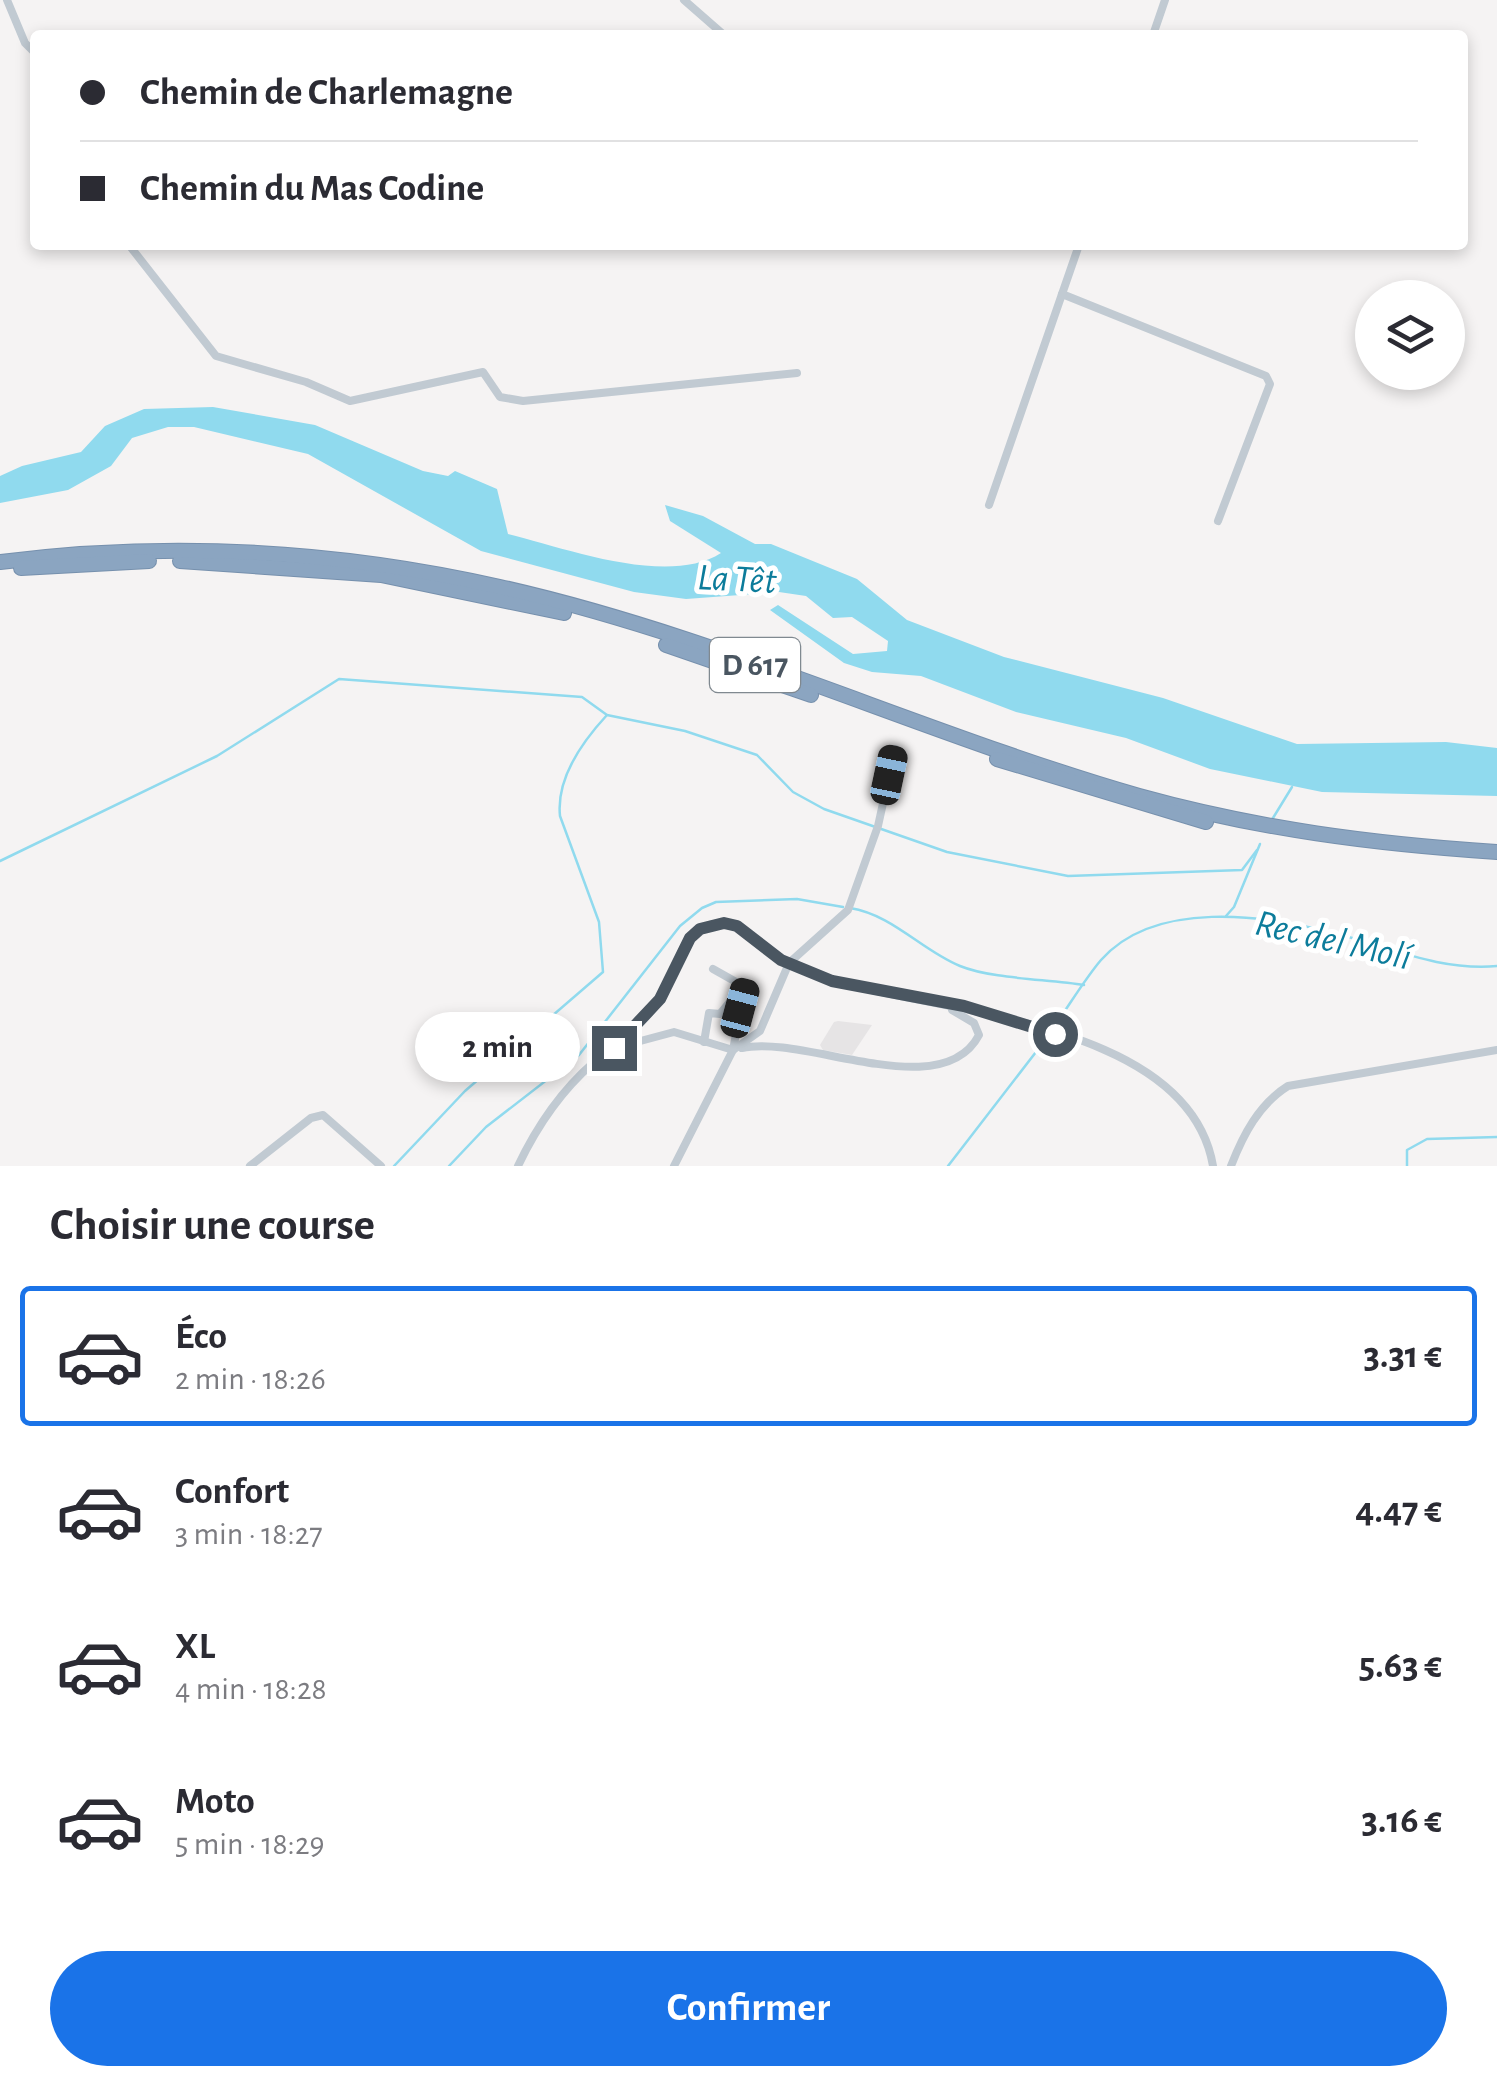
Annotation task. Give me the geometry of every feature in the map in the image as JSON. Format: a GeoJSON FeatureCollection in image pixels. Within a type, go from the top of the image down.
{"type":"FeatureCollection","features":[{"type":"Feature","properties":{"kind":"highway","name":"D 617"},"geometry":{"type":"LineString","coordinates":[[0,562],[83,553],[204,551],[304,556],[439,575],[631,623],[1138,796],[1301,834],[1497,852]]}},
{"type":"Feature","properties":{"kind":"highway","name":"D 617"},"geometry":{"type":"LineString","coordinates":[[0,571],[114,562],[221,561],[432,584],[527,604],[638,635],[1055,779],[1166,812],[1334,846],[1497,861]]}},
{"type":"Feature","properties":{"kind":"street"},"geometry":{"type":"LineString","coordinates":[[6,0],[30,47]]}},
{"type":"Feature","properties":{"kind":"street"},"geometry":{"type":"LineString","coordinates":[[684,0],[718,30]]}},
{"type":"Feature","properties":{"kind":"street"},"geometry":{"type":"LineString","coordinates":[[1155,30],[1165,0]]}},
{"type":"Feature","properties":{"kind":"street"},"geometry":{"type":"LineString","coordinates":[[132,250],[216,356],[306,382],[350,401],[483,372],[500,397],[523,402],[798,373]]}},
{"type":"Feature","properties":{"kind":"street"},"geometry":{"type":"LineString","coordinates":[[989,505],[1078,250]]}},
{"type":"Feature","properties":{"kind":"street"},"geometry":{"type":"LineString","coordinates":[[1062,294],[1266,376],[1270,384],[1218,521]]}},
{"type":"Feature","properties":{"kind":"street"},"geometry":{"type":"LineString","coordinates":[[732,1050],[760,1031],[788,963],[848,908],[876,831],[894,749]]}},
{"type":"Feature","properties":{"kind":"street"},"geometry":{"type":"LineString","coordinates":[[518,1166],[550,1110],[660,999],[680,953],[700,929],[712,924],[737,926],[788,963],[832,981],[951,1004],[1084,1040],[1130,1060],[1198,1123],[1212,1166]]}},
{"type":"Feature","properties":{"kind":"street"},"geometry":{"type":"LineString","coordinates":[[713,969],[744,983]]}},
{"type":"Feature","properties":{"kind":"street"},"geometry":{"type":"LineString","coordinates":[[704,1042],[709,1013],[720,1014],[744,983]]}},
{"type":"Feature","properties":{"kind":"street"},"geometry":{"type":"LineString","coordinates":[[674,1166],[732,1050],[744,983]]}},
{"type":"Feature","properties":{"kind":"street"},"geometry":{"type":"LineString","coordinates":[[732,1050],[774,1045],[902,1068],[953,1060],[964,1056],[978,1035],[974,1023],[952,1010],[951,1004]]}},
{"type":"Feature","properties":{"kind":"street"},"geometry":{"type":"LineString","coordinates":[[614,1048],[674,1032],[728,1045],[732,1050]]}},
{"type":"Feature","properties":{"kind":"street"},"geometry":{"type":"LineString","coordinates":[[1231,1166],[1250,1126],[1271,1096],[1288,1086],[1497,1050]]}},
{"type":"Feature","properties":{"kind":"street"},"geometry":{"type":"LineString","coordinates":[[250,1166],[311,1118],[322,1115],[381,1166]]}},
{"type":"Feature","properties":{"kind":"shaded area"},"geometry":{"type":"Polygon","coordinates":[[[834,1022],[872,1025],[852,1055],[823,1050],[820,1045],[834,1022]]]}},
{"type":"Feature","properties":{"kind":"water","name":"La Têt"},"geometry":{"type":"Polygon","coordinates":[[[213,407],[315,425],[423,471],[448,476],[455,471],[497,489],[508,534],[616,562],[673,566],[699,563],[721,553],[670,521],[665,505],[703,516],[755,544],[771,544],[857,579],[907,620],[1004,657],[1163,698],[1297,744],[1446,742],[1497,748],[1497,796],[1322,792],[1210,769],[1126,738],[1016,712],[921,676],[872,672],[844,663],[770,610],[778,605],[853,654],[887,651],[888,641],[852,617],[833,618],[806,596],[779,592],[686,599],[634,592],[481,551],[308,454],[194,427],[168,427],[132,438],[111,466],[68,490],[0,503],[0,476],[22,466],[81,452],[105,426],[144,409],[213,407]]]}},
{"type":"Feature","properties":{"kind":"waterway"},"geometry":{"type":"LineString","coordinates":[[0,861],[217,756],[339,679],[582,697],[607,715],[685,731],[757,755],[793,792],[824,809],[947,852],[1068,876],[1242,870],[1257,850]]}},
{"type":"Feature","properties":{"kind":"waterway"},"geometry":{"type":"LineString","coordinates":[[394,1166],[465,1091],[603,972],[599,922],[560,816],[560,802],[573,761],[607,715]]}},
{"type":"Feature","properties":{"kind":"waterway"},"geometry":{"type":"LineString","coordinates":[[1273,818],[1292,787]]}},
{"type":"Feature","properties":{"kind":"waterway"},"geometry":{"type":"LineString","coordinates":[[1226,916],[1234,907],[1260,844]]}},
{"type":"Feature","properties":{"kind":"waterway","name":"Rec del Molí"},"geometry":{"type":"LineString","coordinates":[[449,1166],[486,1127],[579,1055],[680,926],[702,908],[716,902],[797,899],[843,907]]}},
{"type":"Feature","properties":{"kind":"waterway","name":"Rec del Molí"},"geometry":{"type":"LineString","coordinates":[[850,908],[880,918],[960,966],[1004,976],[1084,985]]}},
{"type":"Feature","properties":{"kind":"waterway","name":"Rec del Molí"},"geometry":{"type":"LineString","coordinates":[[1053,1028],[1101,960],[1124,941],[1150,928],[1180,920],[1212,917],[1276,921],[1334,933],[1414,957],[1455,965],[1497,966]]}},
{"type":"Feature","properties":{"kind":"waterway"},"geometry":{"type":"LineString","coordinates":[[948,1166],[1046,1039]]}},
{"type":"Feature","properties":{"kind":"waterway"},"geometry":{"type":"LineString","coordinates":[[1407,1166],[1407,1150],[1427,1139],[1497,1137]]}},
{"type":"Feature","properties":{"kind":"route"},"geometry":{"type":"LineString","coordinates":[[614,1048],[660,999],[690,938],[700,929],[724,923],[737,926],[781,960],[832,981],[964,1006],[1055,1034]]}}]}
